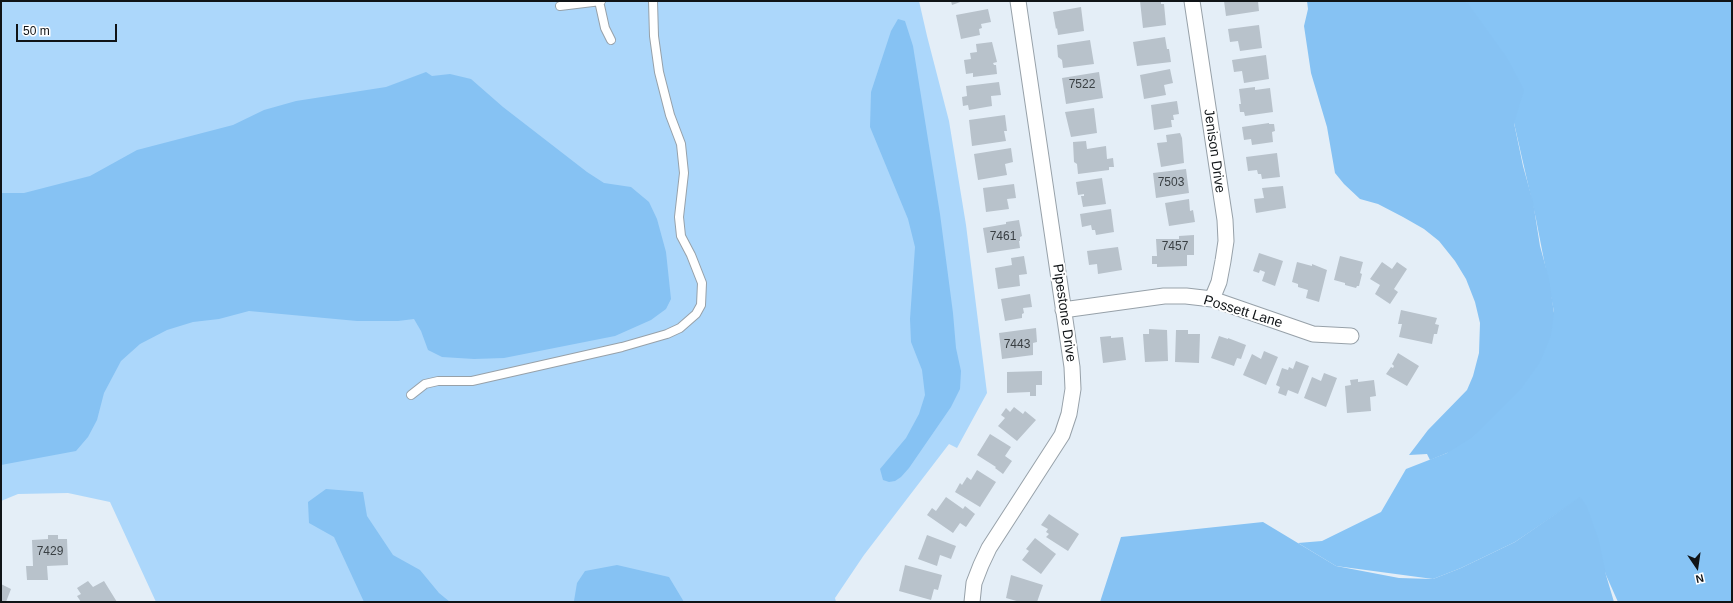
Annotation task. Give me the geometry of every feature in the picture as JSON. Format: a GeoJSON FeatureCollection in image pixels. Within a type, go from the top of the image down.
{"type":"FeatureCollection","features":[{"type":"Feature","properties":{"kind":"street","name":"Pipestone Drive"},"geometry":{"type":"LineString","coordinates":[[972,602],[974,583],[986,554],[1062,435],[1070,414],[1073,389],[1072,367],[1018,1]]}},
{"type":"Feature","properties":{"kind":"street","name":"Jenison Drive"},"geometry":{"type":"LineString","coordinates":[[1192,1],[1225,220],[1226,241],[1223,261],[1219,282],[1212,299]]}},
{"type":"Feature","properties":{"kind":"street","name":"Possett Lane"},"geometry":{"type":"LineString","coordinates":[[1063,310],[1164,296],[1212,299],[1313,334],[1351,336]]}},
{"type":"Feature","properties":{"kind":"lane"},"geometry":{"type":"LineString","coordinates":[[560,6],[600,1],[605,28],[611,40]]}},
{"type":"Feature","properties":{"kind":"lane"},"geometry":{"type":"LineString","coordinates":[[411,394],[425,384],[438,381],[479,380],[622,347],[667,334],[680,328],[696,314],[701,305],[702,283],[691,255],[681,236],[679,217],[684,173],[681,144],[670,115],[659,72],[654,36],[653,1]]}},
{"type":"Feature","properties":{"kind":"shaded area"},"geometry":{"type":"Polygon","coordinates":[[[1,1],[919,1],[949,121],[966,225],[987,393],[957,448],[949,444],[864,555],[835,598],[836,602],[156,602],[110,502],[68,493],[18,494],[1,501],[1,1]]]}},
{"type":"Feature","properties":{"kind":"shaded area"},"geometry":{"type":"Polygon","coordinates":[[[1307,1],[1466,1],[1507,58],[1524,90],[1514,123],[1523,166],[1533,202],[1540,246],[1549,279],[1554,313],[1551,335],[1540,362],[1520,390],[1471,438],[1447,453],[1430,460],[1427,454],[1409,455],[1428,430],[1467,390],[1473,376],[1479,353],[1480,323],[1475,302],[1466,279],[1455,261],[1439,241],[1424,229],[1403,217],[1378,204],[1360,199],[1335,173],[1327,127],[1311,73],[1304,26],[1308,9],[1307,1]]]}},
{"type":"Feature","properties":{"kind":"shaded area"},"geometry":{"type":"Polygon","coordinates":[[[1466,1],[1732,1],[1732,602],[1618,602],[1606,575],[1580,498],[1515,542],[1461,568],[1433,579],[1336,566],[1298,543],[1322,541],[1381,512],[1406,469],[1447,453],[1554,312],[1536,219],[1514,123],[1466,1]]]}},
{"type":"Feature","properties":{"kind":"shaded area"},"geometry":{"type":"Polygon","coordinates":[[[898,19],[905,21],[913,46],[940,214],[956,348],[961,371],[960,389],[951,407],[909,468],[901,477],[895,481],[889,482],[883,480],[880,469],[906,438],[919,414],[925,395],[922,370],[911,342],[910,319],[915,247],[908,219],[870,127],[871,92],[891,31],[898,19]]]}},
{"type":"Feature","properties":{"kind":"shaded area"},"geometry":{"type":"Polygon","coordinates":[[[426,72],[432,76],[450,74],[471,79],[503,107],[587,172],[604,183],[631,187],[649,202],[657,219],[666,252],[671,299],[666,309],[651,320],[615,336],[504,358],[474,359],[442,357],[428,350],[421,331],[414,319],[398,321],[357,321],[249,311],[219,319],[193,322],[167,330],[140,344],[121,361],[104,393],[97,420],[88,437],[76,451],[1,465],[1,193],[24,193],[90,176],[137,150],[233,125],[264,110],[296,101],[386,87],[426,72]]]}},
{"type":"Feature","properties":{"kind":"shaded area"},"geometry":{"type":"Polygon","coordinates":[[[326,489],[363,492],[367,516],[393,555],[420,570],[439,593],[450,602],[364,602],[334,537],[309,523],[308,502],[326,489]]]}},
{"type":"Feature","properties":{"kind":"shaded area"},"geometry":{"type":"Polygon","coordinates":[[[1580,497],[1587,507],[1599,541],[1606,575],[1614,602],[1100,602],[1121,537],[1263,522],[1336,566],[1399,578],[1433,579],[1461,568],[1515,542],[1580,497]]]}},
{"type":"Feature","properties":{"kind":"shaded area"},"geometry":{"type":"Polygon","coordinates":[[[617,565],[669,577],[684,602],[567,602],[574,601],[577,583],[585,571],[617,565]]]}},
{"type":"Feature","properties":{"kind":"building"},"geometry":{"type":"Polygon","coordinates":[[[951,1],[963,1],[952,5],[951,1]]]}},
{"type":"Feature","properties":{"kind":"building"},"geometry":{"type":"Polygon","coordinates":[[[1140,1],[1161,1],[1161,4],[1164,4],[1166,25],[1143,28],[1140,1]]]}},
{"type":"Feature","properties":{"kind":"building"},"geometry":{"type":"Polygon","coordinates":[[[1224,1],[1258,1],[1259,11],[1226,16],[1224,1]]]}},
{"type":"Feature","properties":{"kind":"building"},"geometry":{"type":"Polygon","coordinates":[[[1081,7],[1084,31],[1058,35],[1053,12],[1081,7]]]}},
{"type":"Feature","properties":{"kind":"building"},"geometry":{"type":"Polygon","coordinates":[[[988,9],[991,22],[981,24],[982,28],[979,29],[980,35],[961,39],[956,15],[988,9]]]}},
{"type":"Feature","properties":{"kind":"building"},"geometry":{"type":"Polygon","coordinates":[[[1259,25],[1262,48],[1240,51],[1238,41],[1230,42],[1228,29],[1259,25]]]}},
{"type":"Feature","properties":{"kind":"building"},"geometry":{"type":"Polygon","coordinates":[[[1165,37],[1171,62],[1137,66],[1133,42],[1165,37]]]}},
{"type":"Feature","properties":{"kind":"building"},"geometry":{"type":"Polygon","coordinates":[[[1090,40],[1094,64],[1063,68],[1062,60],[1058,57],[1057,45],[1090,40]]]}},
{"type":"Feature","properties":{"kind":"building"},"geometry":{"type":"Polygon","coordinates":[[[992,42],[997,62],[993,63],[996,65],[997,74],[973,77],[973,73],[966,74],[964,60],[971,59],[970,53],[977,52],[976,44],[992,42]]]}},
{"type":"Feature","properties":{"kind":"building"},"geometry":{"type":"Polygon","coordinates":[[[1266,55],[1269,79],[1244,83],[1242,71],[1234,72],[1232,60],[1266,55]]]}},
{"type":"Feature","properties":{"kind":"building"},"geometry":{"type":"Polygon","coordinates":[[[1170,69],[1173,83],[1164,85],[1166,95],[1144,99],[1140,75],[1170,69]]]}},
{"type":"Feature","properties":{"kind":"building"},"geometry":{"type":"Polygon","coordinates":[[[1099,72],[1103,98],[1066,104],[1062,78],[1099,72]]]}},
{"type":"Feature","properties":{"kind":"building"},"geometry":{"type":"Polygon","coordinates":[[[999,82],[1001,95],[991,96],[992,106],[969,110],[968,105],[963,106],[962,97],[967,96],[966,86],[999,82]]]}},
{"type":"Feature","properties":{"kind":"building"},"geometry":{"type":"Polygon","coordinates":[[[1255,87],[1255,90],[1270,88],[1273,112],[1245,116],[1244,112],[1240,112],[1239,104],[1241,104],[1239,89],[1255,87]]]}},
{"type":"Feature","properties":{"kind":"building"},"geometry":{"type":"Polygon","coordinates":[[[1177,101],[1179,114],[1173,115],[1174,120],[1171,120],[1172,127],[1154,130],[1151,105],[1177,101]]]}},
{"type":"Feature","properties":{"kind":"building"},"geometry":{"type":"Polygon","coordinates":[[[1094,108],[1097,133],[1071,137],[1065,112],[1094,108]]]}},
{"type":"Feature","properties":{"kind":"building"},"geometry":{"type":"Polygon","coordinates":[[[1005,115],[1007,131],[1004,131],[1006,141],[972,146],[969,120],[1005,115]]]}},
{"type":"Feature","properties":{"kind":"building"},"geometry":{"type":"Polygon","coordinates":[[[1269,123],[1274,124],[1275,131],[1272,132],[1273,142],[1252,145],[1251,139],[1244,140],[1242,127],[1269,123]]]}},
{"type":"Feature","properties":{"kind":"building"},"geometry":{"type":"Polygon","coordinates":[[[1180,133],[1182,138],[1184,163],[1161,167],[1157,143],[1167,142],[1166,135],[1180,133]]]}},
{"type":"Feature","properties":{"kind":"building"},"geometry":{"type":"Polygon","coordinates":[[[1086,141],[1087,149],[1106,146],[1107,159],[1113,158],[1114,167],[1109,167],[1109,170],[1078,174],[1077,164],[1074,162],[1073,142],[1086,141]]]}},
{"type":"Feature","properties":{"kind":"building"},"geometry":{"type":"Polygon","coordinates":[[[1011,148],[1013,162],[1005,164],[1007,175],[978,180],[974,154],[1011,148]]]}},
{"type":"Feature","properties":{"kind":"building"},"geometry":{"type":"Polygon","coordinates":[[[1277,153],[1280,177],[1262,179],[1261,174],[1258,174],[1257,170],[1248,171],[1246,157],[1277,153]]]}},
{"type":"Feature","properties":{"kind":"building"},"geometry":{"type":"Polygon","coordinates":[[[1186,169],[1189,193],[1156,198],[1153,173],[1186,169]]]}},
{"type":"Feature","properties":{"kind":"building"},"geometry":{"type":"Polygon","coordinates":[[[1102,178],[1106,204],[1083,207],[1081,196],[1084,196],[1084,194],[1078,195],[1076,182],[1102,178]]]}},
{"type":"Feature","properties":{"kind":"building"},"geometry":{"type":"Polygon","coordinates":[[[1014,184],[1016,198],[1007,199],[1009,209],[986,212],[983,188],[1014,184]]]}},
{"type":"Feature","properties":{"kind":"building"},"geometry":{"type":"Polygon","coordinates":[[[1283,186],[1286,208],[1256,213],[1254,199],[1264,198],[1262,188],[1283,186]]]}},
{"type":"Feature","properties":{"kind":"building"},"geometry":{"type":"Polygon","coordinates":[[[1189,199],[1190,211],[1193,210],[1195,222],[1169,226],[1165,203],[1189,199]]]}},
{"type":"Feature","properties":{"kind":"building"},"geometry":{"type":"Polygon","coordinates":[[[1111,209],[1114,232],[1096,235],[1095,230],[1092,230],[1091,225],[1082,227],[1080,214],[1111,209]]]}},
{"type":"Feature","properties":{"kind":"building"},"geometry":{"type":"Polygon","coordinates":[[[1019,220],[1022,236],[1020,237],[1019,241],[1020,248],[987,253],[983,228],[1019,220]]]}},
{"type":"Feature","properties":{"kind":"building"},"geometry":{"type":"Polygon","coordinates":[[[1194,235],[1194,255],[1187,255],[1187,266],[1157,267],[1157,264],[1152,264],[1152,256],[1157,256],[1156,239],[1179,239],[1179,236],[1194,235]]]}},
{"type":"Feature","properties":{"kind":"building"},"geometry":{"type":"Polygon","coordinates":[[[1118,247],[1122,270],[1098,274],[1097,264],[1089,265],[1087,251],[1118,247]]]}},
{"type":"Feature","properties":{"kind":"building"},"geometry":{"type":"Polygon","coordinates":[[[1259,253],[1283,261],[1275,286],[1262,281],[1265,272],[1260,270],[1259,273],[1253,271],[1259,253]]]}},
{"type":"Feature","properties":{"kind":"building"},"geometry":{"type":"Polygon","coordinates":[[[1024,256],[1027,274],[1019,275],[1020,286],[998,289],[995,268],[1012,265],[1011,258],[1024,256]]]}},
{"type":"Feature","properties":{"kind":"building"},"geometry":{"type":"Polygon","coordinates":[[[1340,256],[1363,262],[1359,286],[1356,288],[1334,280],[1340,256]]]}},
{"type":"Feature","properties":{"kind":"building"},"geometry":{"type":"Polygon","coordinates":[[[1297,262],[1312,266],[1312,264],[1327,270],[1319,302],[1306,298],[1308,290],[1298,287],[1298,284],[1292,282],[1297,262]]]}},
{"type":"Feature","properties":{"kind":"building"},"geometry":{"type":"Polygon","coordinates":[[[1382,262],[1392,269],[1397,262],[1407,269],[1394,289],[1398,292],[1390,304],[1375,294],[1380,285],[1370,279],[1382,262]]]}},
{"type":"Feature","properties":{"kind":"building"},"geometry":{"type":"Polygon","coordinates":[[[1030,294],[1032,307],[1023,308],[1024,313],[1022,314],[1022,318],[1005,321],[1001,299],[1030,294]]]}},
{"type":"Feature","properties":{"kind":"building"},"geometry":{"type":"Polygon","coordinates":[[[1401,310],[1437,318],[1435,324],[1439,325],[1437,334],[1434,334],[1432,344],[1399,337],[1402,324],[1398,324],[1401,310]]]}},
{"type":"Feature","properties":{"kind":"building"},"geometry":{"type":"Polygon","coordinates":[[[1036,328],[1037,342],[1033,343],[1033,355],[1002,359],[999,333],[1036,328]]]}},
{"type":"Feature","properties":{"kind":"building"},"geometry":{"type":"Polygon","coordinates":[[[1149,329],[1167,330],[1168,361],[1145,362],[1143,334],[1149,334],[1149,329]]]}},
{"type":"Feature","properties":{"kind":"building"},"geometry":{"type":"Polygon","coordinates":[[[1176,330],[1188,330],[1188,334],[1200,334],[1199,363],[1175,362],[1176,330]]]}},
{"type":"Feature","properties":{"kind":"building"},"geometry":{"type":"Polygon","coordinates":[[[1111,336],[1111,338],[1123,337],[1126,360],[1103,363],[1100,337],[1111,336]]]}},
{"type":"Feature","properties":{"kind":"building"},"geometry":{"type":"Polygon","coordinates":[[[1219,336],[1246,345],[1241,359],[1237,358],[1234,366],[1211,358],[1219,336]]]}},
{"type":"Feature","properties":{"kind":"building"},"geometry":{"type":"Polygon","coordinates":[[[1264,351],[1278,357],[1266,385],[1243,375],[1252,354],[1261,359],[1264,351]]]}},
{"type":"Feature","properties":{"kind":"building"},"geometry":{"type":"Polygon","coordinates":[[[1398,353],[1419,366],[1407,386],[1386,374],[1391,367],[1393,368],[1394,366],[1392,364],[1398,353]]]}},
{"type":"Feature","properties":{"kind":"building"},"geometry":{"type":"Polygon","coordinates":[[[1296,361],[1309,366],[1298,394],[1288,390],[1286,396],[1278,393],[1280,387],[1276,385],[1282,368],[1288,370],[1289,367],[1293,369],[1296,361]]]}},
{"type":"Feature","properties":{"kind":"building"},"geometry":{"type":"Polygon","coordinates":[[[1042,371],[1042,385],[1036,385],[1036,396],[1030,396],[1030,392],[1007,393],[1007,372],[1042,371]]]}},
{"type":"Feature","properties":{"kind":"building"},"geometry":{"type":"Polygon","coordinates":[[[1324,373],[1337,378],[1326,407],[1304,398],[1312,377],[1321,381],[1324,373]]]}},
{"type":"Feature","properties":{"kind":"building"},"geometry":{"type":"Polygon","coordinates":[[[1358,379],[1358,382],[1374,380],[1376,396],[1370,397],[1371,411],[1347,413],[1345,386],[1351,385],[1350,380],[1358,379]]]}},
{"type":"Feature","properties":{"kind":"building"},"geometry":{"type":"Polygon","coordinates":[[[1014,407],[1023,414],[1025,411],[1036,420],[1017,441],[998,426],[1005,418],[1001,415],[1006,408],[1010,412],[1014,407]]]}},
{"type":"Feature","properties":{"kind":"building"},"geometry":{"type":"Polygon","coordinates":[[[990,434],[1011,447],[1005,456],[1012,461],[1003,474],[995,468],[996,467],[977,455],[990,434]]]}},
{"type":"Feature","properties":{"kind":"building"},"geometry":{"type":"Polygon","coordinates":[[[977,470],[996,482],[980,507],[955,492],[960,483],[962,485],[967,477],[971,480],[977,470]]]}},
{"type":"Feature","properties":{"kind":"building"},"geometry":{"type":"Polygon","coordinates":[[[946,497],[963,509],[965,506],[975,514],[966,527],[960,523],[953,533],[927,515],[932,508],[936,511],[946,497]]]}},
{"type":"Feature","properties":{"kind":"building"},"geometry":{"type":"Polygon","coordinates":[[[1049,514],[1079,534],[1068,551],[1046,537],[1049,534],[1046,532],[1048,529],[1041,525],[1049,514]]]}},
{"type":"Feature","properties":{"kind":"building"},"geometry":{"type":"Polygon","coordinates":[[[48,535],[58,535],[58,539],[67,539],[68,565],[47,566],[48,580],[27,580],[26,566],[33,566],[32,540],[48,539],[48,535]]]}},
{"type":"Feature","properties":{"kind":"building"},"geometry":{"type":"Polygon","coordinates":[[[927,535],[956,546],[951,559],[940,555],[937,566],[918,559],[927,535]]]}},
{"type":"Feature","properties":{"kind":"building"},"geometry":{"type":"Polygon","coordinates":[[[1035,538],[1056,554],[1041,574],[1022,560],[1029,551],[1026,549],[1035,538]]]}},
{"type":"Feature","properties":{"kind":"building"},"geometry":{"type":"Polygon","coordinates":[[[905,565],[942,575],[938,590],[934,589],[931,600],[899,591],[905,565]]]}},
{"type":"Feature","properties":{"kind":"building"},"geometry":{"type":"Polygon","coordinates":[[[1011,575],[1043,585],[1037,602],[1020,602],[1006,598],[1011,575]]]}},
{"type":"Feature","properties":{"kind":"building"},"geometry":{"type":"Polygon","coordinates":[[[88,581],[93,587],[104,581],[117,602],[81,602],[77,596],[81,594],[77,588],[88,581]]]}},
{"type":"Feature","properties":{"kind":"building"},"geometry":{"type":"Polygon","coordinates":[[[1,584],[11,589],[6,602],[1,602],[1,584]]]}}]}
